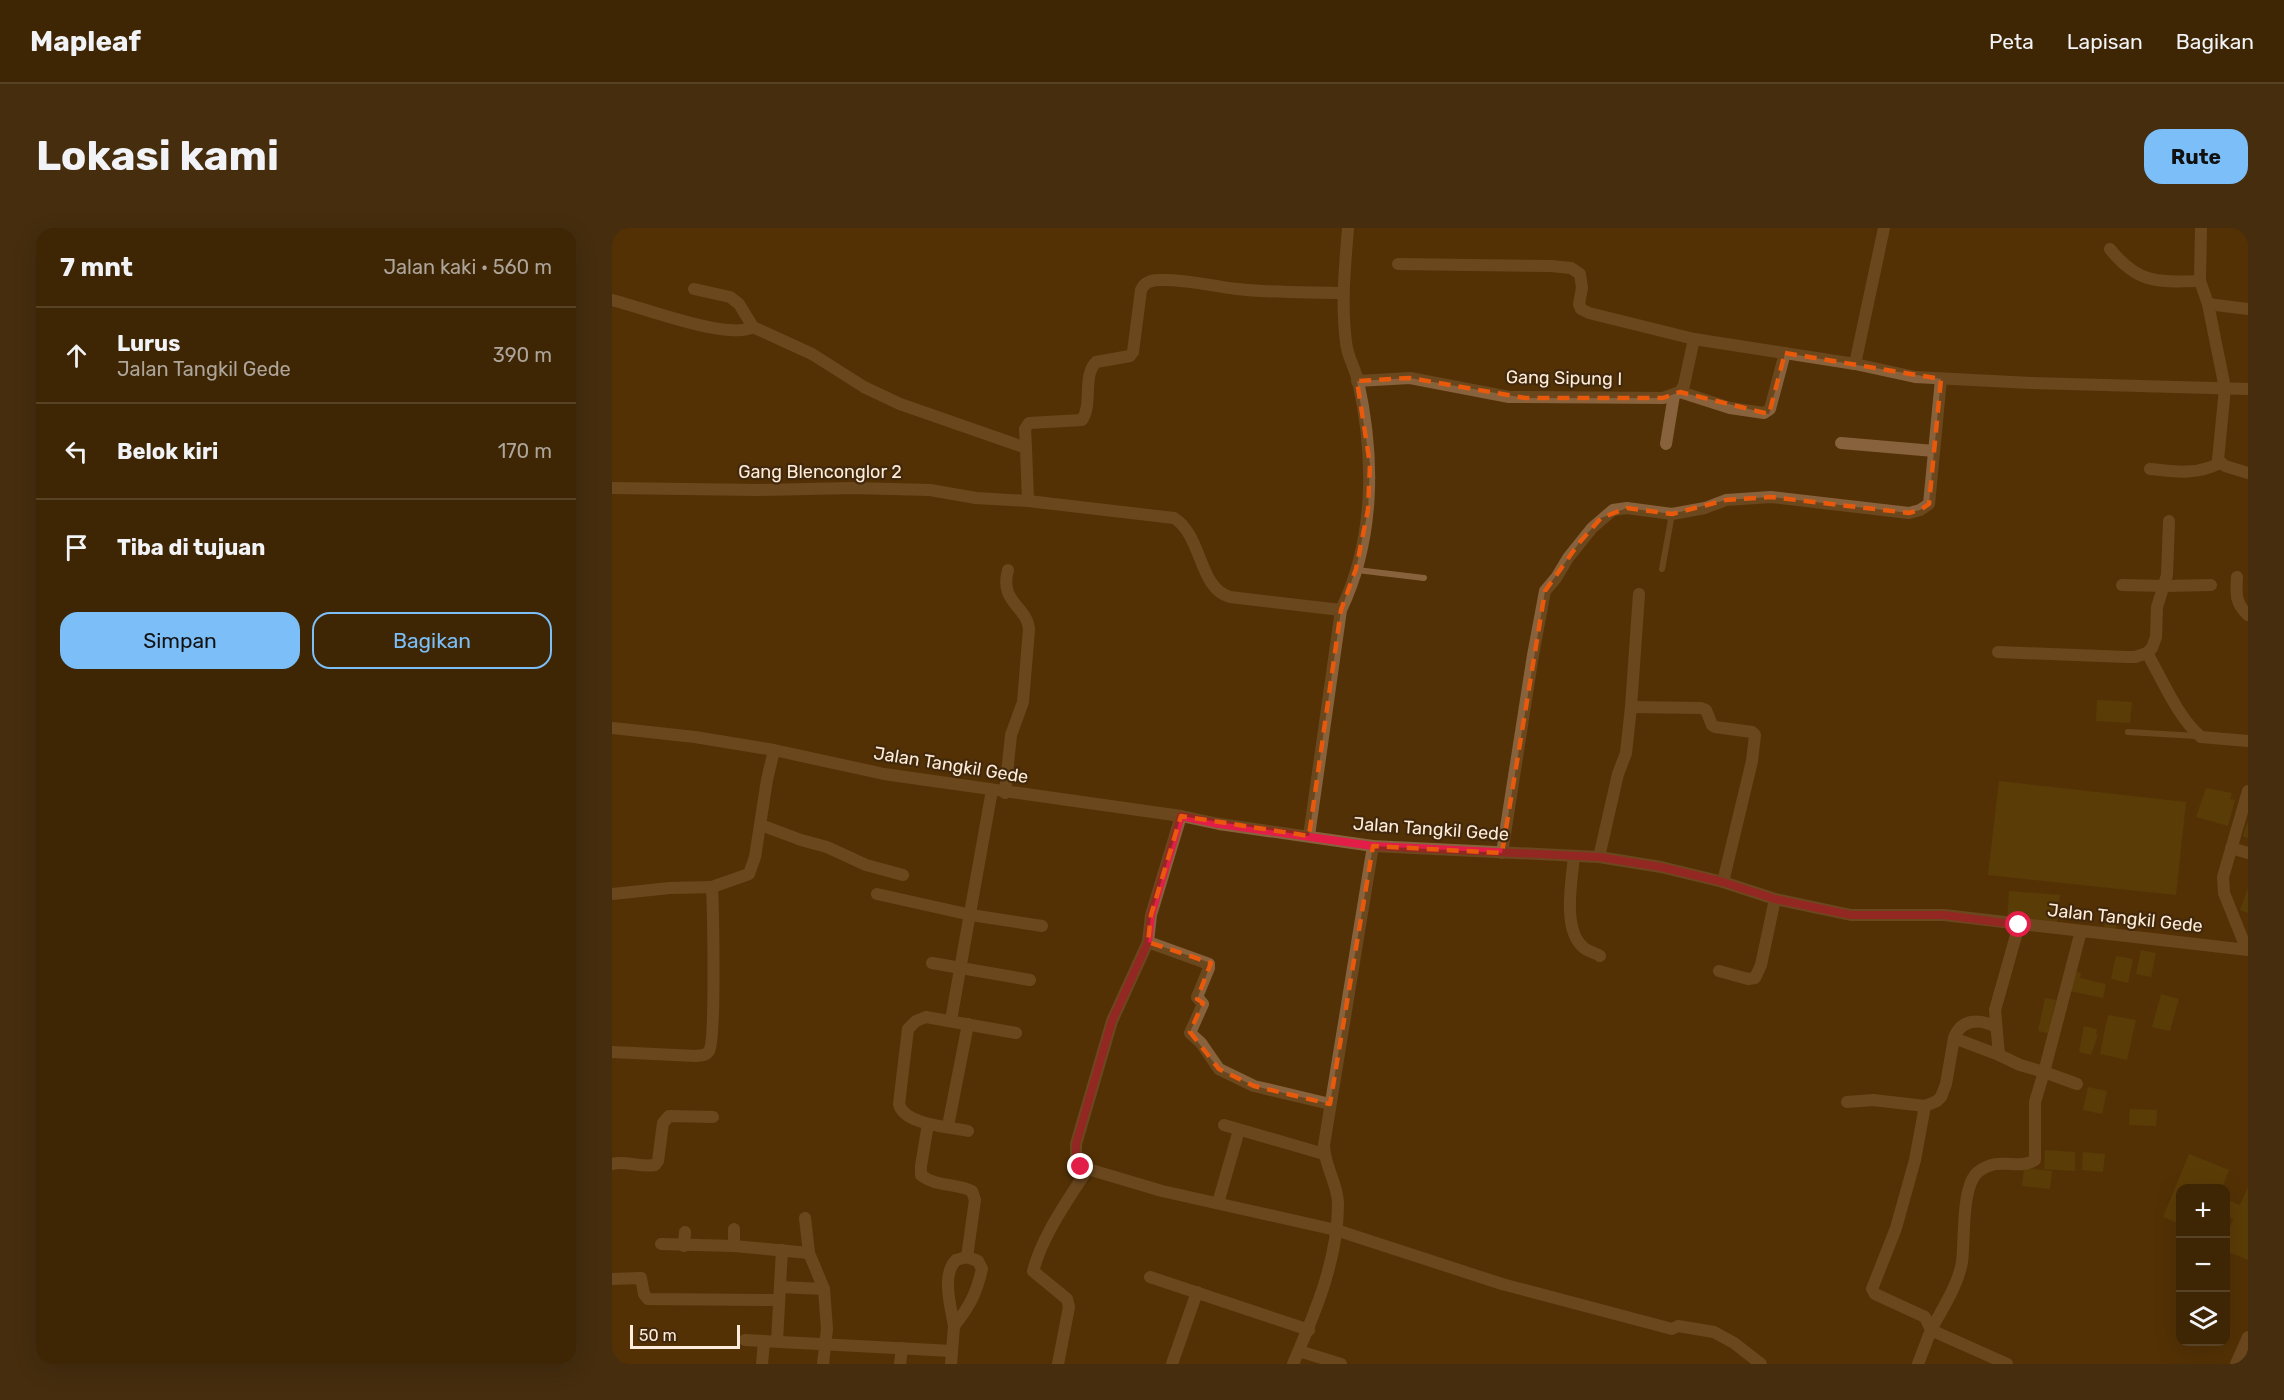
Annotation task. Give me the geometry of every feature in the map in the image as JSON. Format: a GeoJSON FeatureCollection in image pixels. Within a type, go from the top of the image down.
{"type":"FeatureCollection","features":[{"type":"Feature","properties":{"kind":"street"},"geometry":{"type":"LineString","coordinates":[[1309,836],[1341,610],[1350,592],[1365,531],[1371,477],[1358,381],[1346,344],[1343,293],[1348,228]]}},
{"type":"Feature","properties":{"kind":"street"},"geometry":{"type":"LineString","coordinates":[[1854,364],[1884,228]]}},
{"type":"Feature","properties":{"kind":"street"},"geometry":{"type":"LineString","coordinates":[[2201,228],[2200,281],[2208,304],[2225,388],[2218,453],[2220,464]]}},
{"type":"Feature","properties":{"kind":"street"},"geometry":{"type":"LineString","coordinates":[[2110,249],[2123,264],[2139,276],[2150,279],[2200,281]]}},
{"type":"Feature","properties":{"kind":"street"},"geometry":{"type":"LineString","coordinates":[[1398,264],[1571,268],[1580,274],[1582,288],[1579,304],[1581,309],[1589,314],[1694,339],[1854,364],[1915,377],[2248,389]]}},
{"type":"Feature","properties":{"kind":"street"},"geometry":{"type":"LineString","coordinates":[[1028,501],[1025,429],[1029,423],[1082,420],[1085,416],[1092,366],[1096,362],[1130,356],[1133,352],[1143,285],[1157,280],[1203,283],[1259,291],[1343,293]]}},
{"type":"Feature","properties":{"kind":"street"},"geometry":{"type":"LineString","coordinates":[[694,289],[730,297],[739,304],[753,327],[812,354],[864,387],[900,404],[1026,448]]}},
{"type":"Feature","properties":{"kind":"street"},"geometry":{"type":"LineString","coordinates":[[612,300],[720,330],[746,331],[753,327]]}},
{"type":"Feature","properties":{"kind":"street"},"geometry":{"type":"LineString","coordinates":[[2208,304],[2248,309]]}},
{"type":"Feature","properties":{"kind":"street"},"geometry":{"type":"LineString","coordinates":[[1666,444],[1677,393],[1684,385],[1694,339]]}},
{"type":"Feature","properties":{"kind":"street"},"geometry":{"type":"LineString","coordinates":[[1677,393],[1730,408],[1764,413],[1770,409],[1785,353]]}},
{"type":"Feature","properties":{"kind":"street","name":"Gang Sipung I"},"geometry":{"type":"LineString","coordinates":[[1358,381],[1410,378],[1525,398],[1663,398],[1677,393]]}},
{"type":"Feature","properties":{"kind":"street"},"geometry":{"type":"LineString","coordinates":[[1502,853],[1545,591],[1579,543],[1601,518],[1613,510],[1627,508],[1672,514],[1706,508],[1726,500],[1749,498],[1771,498],[1909,513],[1920,510],[1929,504],[1941,379]]}},
{"type":"Feature","properties":{"kind":"street"},"geometry":{"type":"LineString","coordinates":[[1841,443],[1934,451]]}},
{"type":"Feature","properties":{"kind":"street"},"geometry":{"type":"LineString","coordinates":[[2150,469],[2193,472],[2220,464],[2248,473]]}},
{"type":"Feature","properties":{"kind":"street","name":"Gang Blenconglor 2"},"geometry":{"type":"LineString","coordinates":[[612,488],[918,489],[976,498],[1028,501],[1174,518],[1183,523],[1195,544],[1212,586],[1220,594],[1341,610]]}},
{"type":"Feature","properties":{"kind":"street"},"geometry":{"type":"LineString","coordinates":[[1998,652],[2126,657],[2147,653],[2152,648],[2156,636],[2157,607],[2167,575],[2169,521]]}},
{"type":"Feature","properties":{"kind":"street"},"geometry":{"type":"LineString","coordinates":[[1005,793],[1011,735],[1023,702],[1029,629],[1028,622],[1009,595],[1006,579],[1008,570]]}},
{"type":"Feature","properties":{"kind":"street"},"geometry":{"type":"LineString","coordinates":[[2237,577],[2236,598],[2238,604],[2248,615]]}},
{"type":"Feature","properties":{"kind":"street"},"geometry":{"type":"LineString","coordinates":[[2122,585],[2211,585]]}},
{"type":"Feature","properties":{"kind":"street"},"geometry":{"type":"LineString","coordinates":[[1599,857],[1618,774],[1626,753],[1639,594]]}},
{"type":"Feature","properties":{"kind":"street"},"geometry":{"type":"LineString","coordinates":[[2147,653],[2186,720],[2201,737],[2248,741]]}},
{"type":"Feature","properties":{"kind":"street"},"geometry":{"type":"LineString","coordinates":[[1631,707],[1701,708],[1706,710],[1715,727],[1752,732],[1755,735],[1752,761],[1723,882]]}},
{"type":"Feature","properties":{"kind":"street","name":"Jalan Tangkil Gede"},"geometry":{"type":"LineString","coordinates":[[612,728],[695,737],[774,750],[884,774],[1005,793],[1181,816],[1219,824],[1373,846],[1599,857],[1661,867],[1723,882],[1775,899],[1851,915],[1944,915],[2248,950]]}},
{"type":"Feature","properties":{"kind":"street"},"geometry":{"type":"LineString","coordinates":[[612,894],[670,888],[712,887],[749,874],[755,857],[774,750]]}},
{"type":"Feature","properties":{"kind":"street"},"geometry":{"type":"LineString","coordinates":[[951,1020],[992,790]]}},
{"type":"Feature","properties":{"kind":"street"},"geometry":{"type":"LineString","coordinates":[[2248,793],[2223,877],[2224,893],[2248,950]]}},
{"type":"Feature","properties":{"kind":"street"},"geometry":{"type":"LineString","coordinates":[[1181,816],[1151,915],[1148,942],[1112,1021],[1076,1144],[1076,1160],[1081,1167],[1162,1191],[1336,1230],[1502,1284],[1672,1329],[1678,1326],[1714,1332],[1734,1343],[1761,1364]]}},
{"type":"Feature","properties":{"kind":"street"},"geometry":{"type":"LineString","coordinates":[[761,825],[827,847],[866,865],[903,876]]}},
{"type":"Feature","properties":{"kind":"street"},"geometry":{"type":"LineString","coordinates":[[1293,1364],[1309,1330],[1331,1260],[1336,1230],[1338,1202],[1334,1180],[1324,1154],[1330,1104],[1373,846]]}},
{"type":"Feature","properties":{"kind":"street"},"geometry":{"type":"LineString","coordinates":[[2231,848],[2248,853]]}},
{"type":"Feature","properties":{"kind":"street"},"geometry":{"type":"LineString","coordinates":[[1574,856],[1570,902],[1571,919],[1577,939],[1583,947],[1600,956]]}},
{"type":"Feature","properties":{"kind":"street"},"geometry":{"type":"LineString","coordinates":[[612,1052],[676,1056],[704,1055],[708,1052],[711,1045],[712,1010],[712,887]]}},
{"type":"Feature","properties":{"kind":"street"},"geometry":{"type":"LineString","coordinates":[[877,894],[971,915],[1042,926]]}},
{"type":"Feature","properties":{"kind":"street"},"geometry":{"type":"LineString","coordinates":[[1719,971],[1748,979],[1755,978],[1761,965],[1775,899]]}},
{"type":"Feature","properties":{"kind":"street"},"geometry":{"type":"LineString","coordinates":[[1999,1055],[1995,1010],[2019,925]]}},
{"type":"Feature","properties":{"kind":"street"},"geometry":{"type":"LineString","coordinates":[[1918,1364],[1962,1264],[1967,1194],[1976,1174],[1992,1163],[2027,1164],[2035,1160],[2035,1102],[2081,931]]}},
{"type":"Feature","properties":{"kind":"street"},"geometry":{"type":"LineString","coordinates":[[1148,942],[1209,964],[1197,997],[1203,1004],[1190,1032],[1201,1043],[1219,1069],[1254,1086],[1330,1104]]}},
{"type":"Feature","properties":{"kind":"street"},"geometry":{"type":"LineString","coordinates":[[932,963],[1030,980]]}},
{"type":"Feature","properties":{"kind":"street"},"geometry":{"type":"LineString","coordinates":[[968,1131],[928,1124],[901,1110],[899,1104],[908,1029],[916,1021],[926,1017],[1016,1033]]}},
{"type":"Feature","properties":{"kind":"street"},"geometry":{"type":"LineString","coordinates":[[1847,1102],[1873,1100],[1925,1106],[1941,1097],[1952,1060],[1957,1030],[1967,1023],[1980,1021],[1996,1027]]}},
{"type":"Feature","properties":{"kind":"street"},"geometry":{"type":"LineString","coordinates":[[948,1126],[968,1024]]}},
{"type":"Feature","properties":{"kind":"street"},"geometry":{"type":"LineString","coordinates":[[1954,1038],[2020,1065],[2077,1084]]}},
{"type":"Feature","properties":{"kind":"street"},"geometry":{"type":"LineString","coordinates":[[1925,1106],[1915,1160],[1896,1228],[1872,1291],[1925,1317],[1931,1330],[2007,1364]]}},
{"type":"Feature","properties":{"kind":"street"},"geometry":{"type":"LineString","coordinates":[[612,1164],[618,1162],[641,1167],[655,1165],[658,1161],[663,1123],[669,1116],[713,1118]]}},
{"type":"Feature","properties":{"kind":"street"},"geometry":{"type":"LineString","coordinates":[[928,1124],[921,1175],[927,1180],[967,1188],[972,1191],[975,1200],[967,1257]]}},
{"type":"Feature","properties":{"kind":"street"},"geometry":{"type":"LineString","coordinates":[[1224,1125],[1324,1154]]}},
{"type":"Feature","properties":{"kind":"street"},"geometry":{"type":"LineString","coordinates":[[1218,1203],[1239,1130]]}},
{"type":"Feature","properties":{"kind":"street"},"geometry":{"type":"LineString","coordinates":[[1062,1363],[1069,1307],[1067,1299],[1033,1271],[1037,1254],[1087,1170]]}},
{"type":"Feature","properties":{"kind":"street"},"geometry":{"type":"LineString","coordinates":[[805,1218],[809,1253],[824,1289],[827,1343],[824,1364]]}},
{"type":"Feature","properties":{"kind":"street"},"geometry":{"type":"LineString","coordinates":[[734,1229],[734,1246]]}},
{"type":"Feature","properties":{"kind":"street"},"geometry":{"type":"LineString","coordinates":[[684,1246],[685,1232]]}},
{"type":"Feature","properties":{"kind":"street"},"geometry":{"type":"LineString","coordinates":[[661,1244],[734,1246],[809,1253]]}},
{"type":"Feature","properties":{"kind":"street"},"geometry":{"type":"LineString","coordinates":[[762,1364],[770,1341],[778,1300],[782,1250]]}},
{"type":"Feature","properties":{"kind":"street"},"geometry":{"type":"LineString","coordinates":[[745,1340],[902,1348],[952,1358],[954,1326],[948,1288],[950,1270],[956,1260],[967,1257],[978,1261],[982,1269],[970,1306],[954,1326]]}},
{"type":"Feature","properties":{"kind":"street"},"geometry":{"type":"LineString","coordinates":[[1150,1277],[1309,1330]]}},
{"type":"Feature","properties":{"kind":"street"},"geometry":{"type":"LineString","coordinates":[[612,1279],[641,1278],[644,1294],[648,1299],[778,1300]]}},
{"type":"Feature","properties":{"kind":"street"},"geometry":{"type":"LineString","coordinates":[[780,1287],[824,1289]]}},
{"type":"Feature","properties":{"kind":"street"},"geometry":{"type":"LineString","coordinates":[[1172,1364],[1197,1292]]}},
{"type":"Feature","properties":{"kind":"street"},"geometry":{"type":"LineString","coordinates":[[2236,1364],[2248,1337]]}},
{"type":"Feature","properties":{"kind":"street"},"geometry":{"type":"LineString","coordinates":[[900,1364],[902,1348]]}},
{"type":"Feature","properties":{"kind":"street"},"geometry":{"type":"LineString","coordinates":[[1299,1351],[1341,1364]]}},
{"type":"Feature","properties":{"kind":"lane"},"geometry":{"type":"LineString","coordinates":[[1662,569],[1672,514]]}},
{"type":"Feature","properties":{"kind":"lane"},"geometry":{"type":"LineString","coordinates":[[1356,570],[1424,578]]}},
{"type":"Feature","properties":{"kind":"lane"},"geometry":{"type":"LineString","coordinates":[[2128,732],[2201,737]]}},
{"type":"Feature","properties":{"kind":"highlighted area"},"geometry":{"type":"Polygon","coordinates":[[[1785,353],[1941,379],[1929,504],[1920,510],[1909,513],[1771,497],[1726,500],[1672,514],[1627,508],[1601,518],[1579,543],[1545,591],[1502,853],[1373,846],[1330,1104],[1254,1086],[1219,1069],[1190,1032],[1203,1003],[1197,999],[1211,963],[1148,942],[1151,915],[1181,816],[1309,836],[1341,610],[1356,569],[1368,510],[1370,464],[1357,381],[1410,378],[1525,398],[1663,398],[1680,392],[1769,414],[1785,353]]]}},
{"type":"Feature","properties":{"kind":"building"},"geometry":{"type":"Polygon","coordinates":[[[2097,700],[2132,702],[2130,723],[2096,721],[2097,700]]]}},
{"type":"Feature","properties":{"kind":"building"},"geometry":{"type":"Polygon","coordinates":[[[1999,781],[2186,802],[2176,895],[1988,875],[1999,781]]]}},
{"type":"Feature","properties":{"kind":"building"},"geometry":{"type":"Polygon","coordinates":[[[2206,788],[2232,793],[2230,799],[2235,800],[2228,826],[2196,817],[2206,788]]]}},
{"type":"Feature","properties":{"kind":"building"},"geometry":{"type":"Polygon","coordinates":[[[2248,823],[2248,838],[2243,836],[2248,823]]]}},
{"type":"Feature","properties":{"kind":"building"},"geometry":{"type":"Polygon","coordinates":[[[2248,888],[2248,913],[2240,910],[2248,888]]]}},
{"type":"Feature","properties":{"kind":"building"},"geometry":{"type":"Polygon","coordinates":[[[2009,891],[2060,895],[2057,924],[2007,920],[2009,891]]]}},
{"type":"Feature","properties":{"kind":"building"},"geometry":{"type":"Polygon","coordinates":[[[2105,921],[2116,922],[2116,932],[2104,931],[2105,921]]]}},
{"type":"Feature","properties":{"kind":"building"},"geometry":{"type":"Polygon","coordinates":[[[2141,950],[2156,953],[2151,977],[2136,974],[2141,950]]]}},
{"type":"Feature","properties":{"kind":"building"},"geometry":{"type":"Polygon","coordinates":[[[2116,956],[2133,959],[2128,983],[2111,979],[2116,956]]]}},
{"type":"Feature","properties":{"kind":"building"},"geometry":{"type":"Polygon","coordinates":[[[2074,971],[2081,973],[2080,978],[2106,984],[2103,998],[2070,991],[2074,971]]]}},
{"type":"Feature","properties":{"kind":"building"},"geometry":{"type":"Polygon","coordinates":[[[2161,994],[2179,999],[2170,1031],[2152,1027],[2161,994]]]}},
{"type":"Feature","properties":{"kind":"building"},"geometry":{"type":"Polygon","coordinates":[[[2045,998],[2056,1000],[2048,1033],[2038,1031],[2045,998]]]}},
{"type":"Feature","properties":{"kind":"building"},"geometry":{"type":"Polygon","coordinates":[[[2108,1015],[2136,1020],[2127,1060],[2100,1054],[2108,1015]]]}},
{"type":"Feature","properties":{"kind":"building"},"geometry":{"type":"Polygon","coordinates":[[[2084,1026],[2097,1029],[2096,1035],[2098,1035],[2091,1055],[2079,1052],[2084,1026]]]}},
{"type":"Feature","properties":{"kind":"building"},"geometry":{"type":"Polygon","coordinates":[[[2088,1087],[2107,1091],[2102,1114],[2083,1110],[2088,1087]]]}},
{"type":"Feature","properties":{"kind":"building"},"geometry":{"type":"Polygon","coordinates":[[[2130,1109],[2157,1110],[2156,1126],[2129,1125],[2130,1109]]]}},
{"type":"Feature","properties":{"kind":"building"},"geometry":{"type":"Polygon","coordinates":[[[2045,1150],[2075,1152],[2075,1171],[2044,1169],[2045,1150]]]}},
{"type":"Feature","properties":{"kind":"building"},"geometry":{"type":"Polygon","coordinates":[[[2083,1152],[2105,1154],[2103,1172],[2082,1170],[2083,1152]]]}},
{"type":"Feature","properties":{"kind":"building"},"geometry":{"type":"Polygon","coordinates":[[[2189,1154],[2229,1170],[2224,1184],[2177,1184],[2189,1154]]]}},
{"type":"Feature","properties":{"kind":"building"},"geometry":{"type":"Polygon","coordinates":[[[2024,1168],[2052,1171],[2050,1189],[2022,1186],[2024,1168]]]}},
{"type":"Feature","properties":{"kind":"building"},"geometry":{"type":"Polygon","coordinates":[[[2176,1186],[2176,1222],[2163,1217],[2176,1186]]]}},
{"type":"Feature","properties":{"kind":"building"},"geometry":{"type":"Polygon","coordinates":[[[2248,1187],[2248,1260],[2230,1253],[2230,1227],[2233,1219],[2230,1218],[2230,1201],[2240,1205],[2248,1187]]]}},
{"type":"Feature","properties":{"kind":"route"},"geometry":{"type":"LineString","coordinates":[[1081,1167],[1076,1160],[1076,1144],[1112,1021],[1148,942],[1151,915],[1181,816],[1219,824],[1373,846],[1599,857],[1661,867],[1723,882],[1775,899],[1851,915],[1944,915],[2019,925]]}}]}
